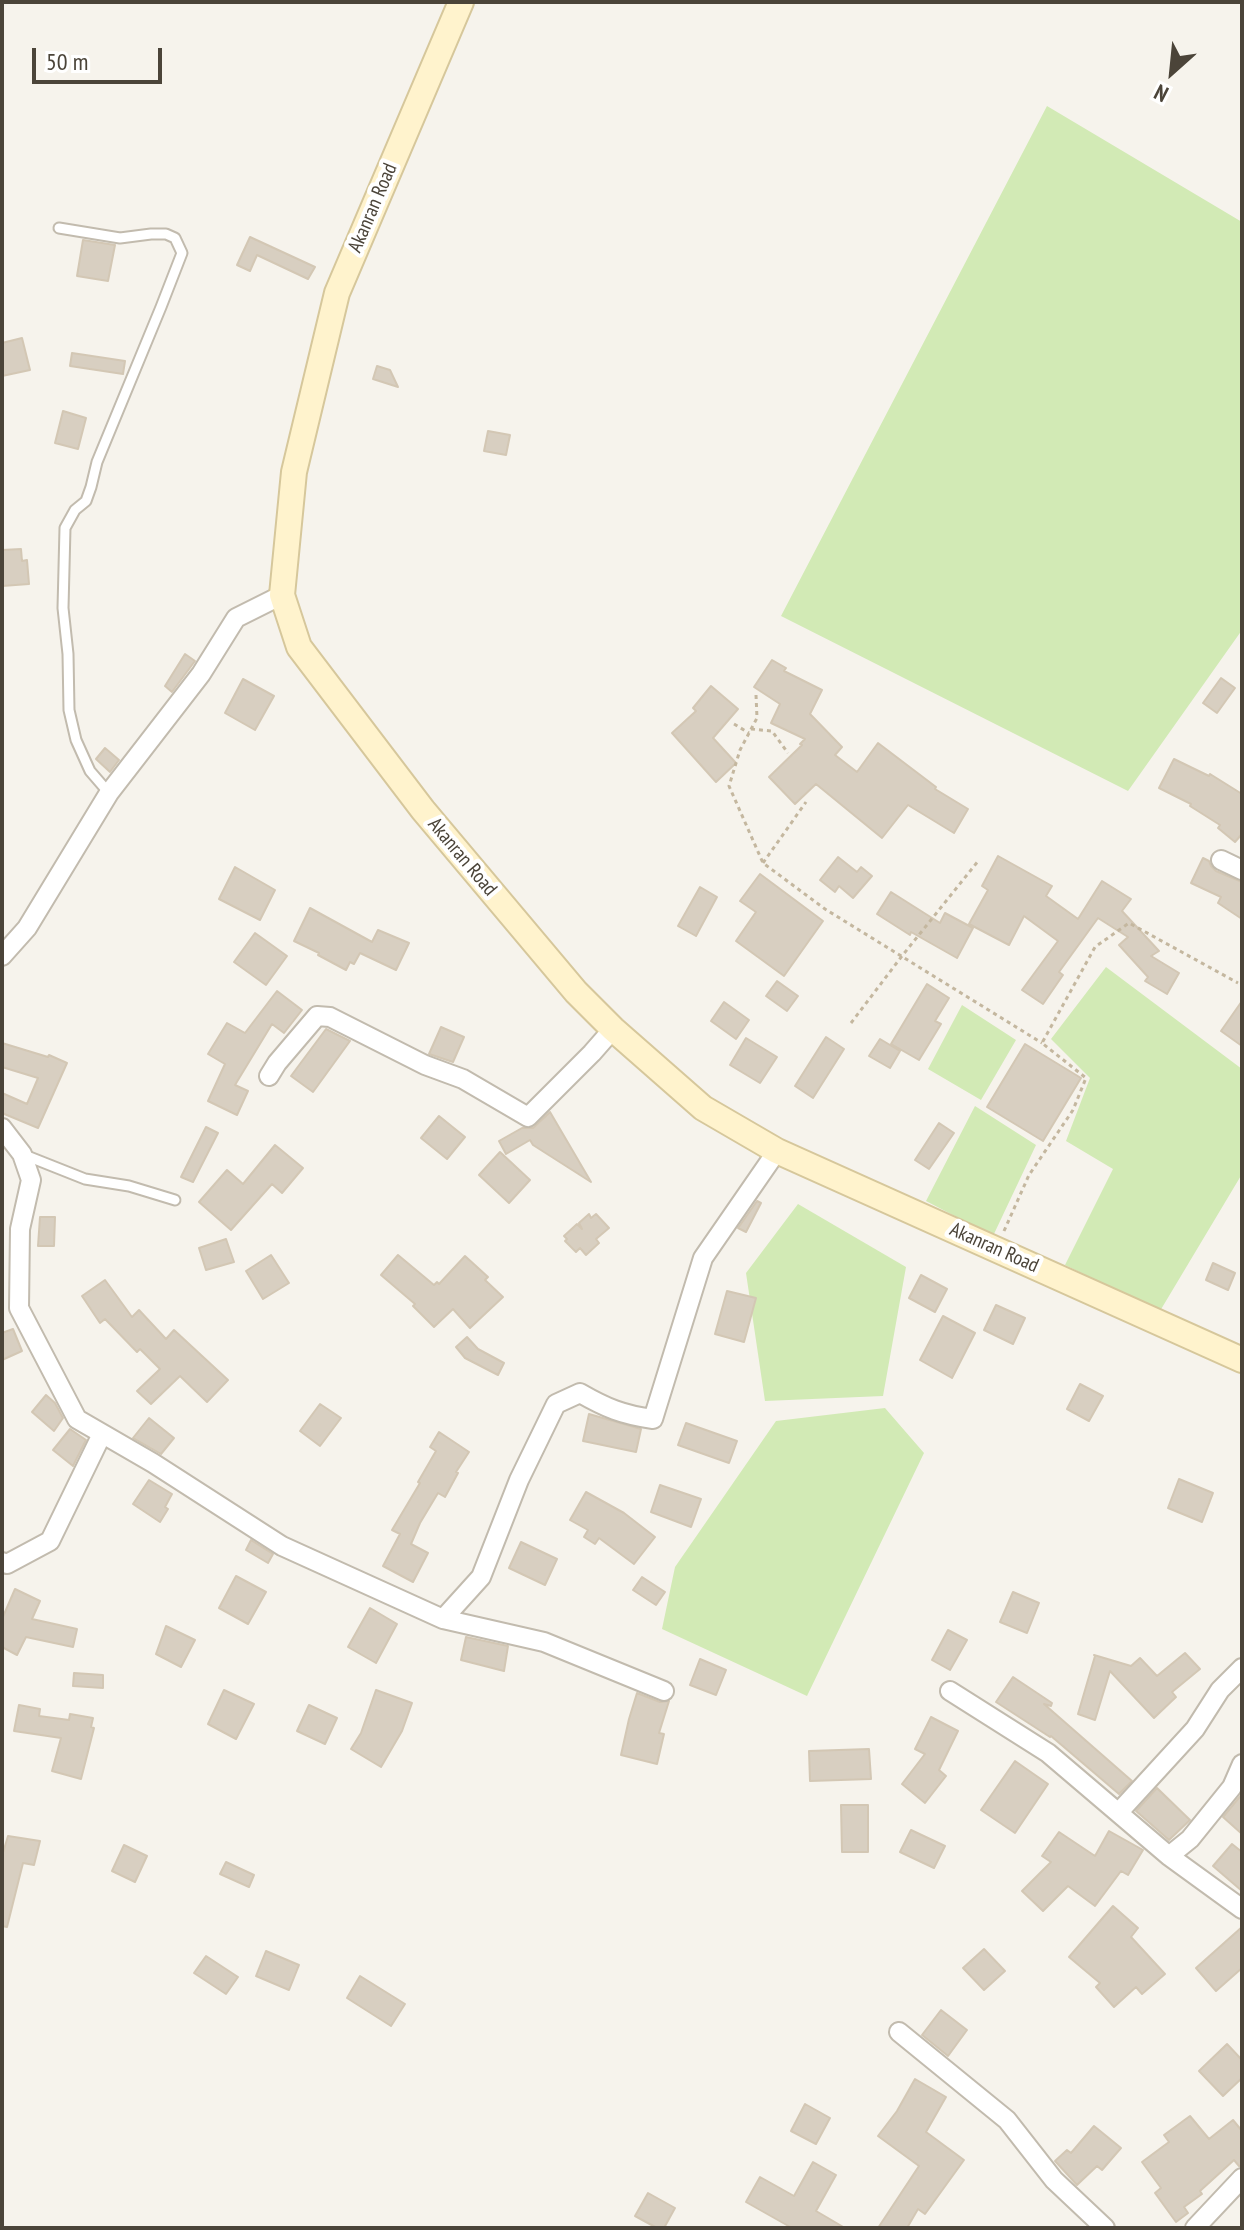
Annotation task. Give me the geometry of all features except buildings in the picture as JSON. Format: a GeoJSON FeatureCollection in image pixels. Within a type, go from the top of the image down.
{"type":"FeatureCollection","features":[{"type":"Feature","properties":{"kind":"main road","name":"Akanran Road"},"geometry":{"type":"LineString","coordinates":[[461,2],[337,293],[294,472],[282,595],[299,647],[423,810],[576,992],[703,1108],[777,1151],[1242,1360]]}},
{"type":"Feature","properties":{"kind":"street"},"geometry":{"type":"LineString","coordinates":[[2,956],[27,928],[109,793],[201,674],[236,618],[282,595]]}},
{"type":"Feature","properties":{"kind":"street"},"geometry":{"type":"LineString","coordinates":[[1221,860],[1242,870]]}},
{"type":"Feature","properties":{"kind":"street"},"geometry":{"type":"LineString","coordinates":[[269,1076],[317,1016],[330,1017],[425,1065],[463,1079],[528,1117],[613,1029]]}},
{"type":"Feature","properties":{"kind":"street"},"geometry":{"type":"LineString","coordinates":[[2,1128],[22,1154],[31,1180],[20,1229],[19,1308],[77,1419],[153,1463],[282,1546],[443,1619],[544,1642],[664,1691]]}},
{"type":"Feature","properties":{"kind":"street"},"geometry":{"type":"LineString","coordinates":[[443,1619],[481,1577],[519,1480],[556,1404],[580,1393],[609,1409],[653,1419],[703,1258],[777,1151]]}},
{"type":"Feature","properties":{"kind":"street"},"geometry":{"type":"LineString","coordinates":[[2,1562],[7,1564],[50,1541],[102,1434]]}},
{"type":"Feature","properties":{"kind":"street"},"geometry":{"type":"LineString","coordinates":[[1119,1812],[1195,1729],[1220,1690],[1242,1668]]}},
{"type":"Feature","properties":{"kind":"street"},"geometry":{"type":"LineString","coordinates":[[950,1691],[1048,1753],[1169,1856],[1242,1909]]}},
{"type":"Feature","properties":{"kind":"street"},"geometry":{"type":"LineString","coordinates":[[1169,1856],[1190,1839],[1232,1787],[1242,1764]]}},
{"type":"Feature","properties":{"kind":"street"},"geometry":{"type":"LineString","coordinates":[[899,2032],[1007,2120],[1054,2180],[1105,2228]]}},
{"type":"Feature","properties":{"kind":"street"},"geometry":{"type":"LineString","coordinates":[[1195,2228],[1242,2178]]}},
{"type":"Feature","properties":{"kind":"lane"},"geometry":{"type":"LineString","coordinates":[[59,228],[120,238],[137,234],[166,234],[175,238],[182,253],[101,453],[86,501],[75,510],[65,528],[63,608],[69,710],[76,740],[90,771],[109,793]]}},
{"type":"Feature","properties":{"kind":"lane"},"geometry":{"type":"LineString","coordinates":[[22,1154],[85,1179],[129,1186],[175,1200]]}},
{"type":"Feature","properties":{"kind":"path"},"geometry":{"type":"LineString","coordinates":[[756,695],[757,718],[740,750],[729,786],[763,863],[825,909],[1042,1043],[1086,1078],[1073,1110],[1029,1175],[996,1249]]}},
{"type":"Feature","properties":{"kind":"path"},"geometry":{"type":"LineString","coordinates":[[734,724],[750,731],[772,731],[788,753]]}},
{"type":"Feature","properties":{"kind":"path"},"geometry":{"type":"LineString","coordinates":[[763,863],[806,802]]}},
{"type":"Feature","properties":{"kind":"path"},"geometry":{"type":"LineString","coordinates":[[851,1023],[979,860]]}},
{"type":"Feature","properties":{"kind":"path"},"geometry":{"type":"LineString","coordinates":[[1042,1043],[1095,947],[1129,923],[1238,983]]}},
{"type":"Feature","properties":{"kind":"green space"},"geometry":{"type":"Polygon","coordinates":[[[1047,106],[1242,222],[1242,630],[1128,791],[781,616],[1047,106]]]}},
{"type":"Feature","properties":{"kind":"green space"},"geometry":{"type":"Polygon","coordinates":[[[1106,967],[1242,1069],[1242,1174],[1160,1311],[1065,1265],[1113,1169],[1066,1141],[1090,1078],[1051,1039],[1106,967]]]}},
{"type":"Feature","properties":{"kind":"green space"},"geometry":{"type":"Polygon","coordinates":[[[962,1005],[1016,1040],[981,1100],[928,1069],[962,1005]]]}},
{"type":"Feature","properties":{"kind":"green space"},"geometry":{"type":"Polygon","coordinates":[[[975,1106],[1036,1145],[993,1236],[926,1201],[975,1106]]]}},
{"type":"Feature","properties":{"kind":"green space"},"geometry":{"type":"Polygon","coordinates":[[[798,1204],[906,1267],[883,1396],[765,1401],[746,1273],[798,1204]]]}},
{"type":"Feature","properties":{"kind":"green space"},"geometry":{"type":"Polygon","coordinates":[[[885,1408],[924,1453],[807,1696],[662,1629],[675,1567],[776,1421],[885,1408]]]}}]}
